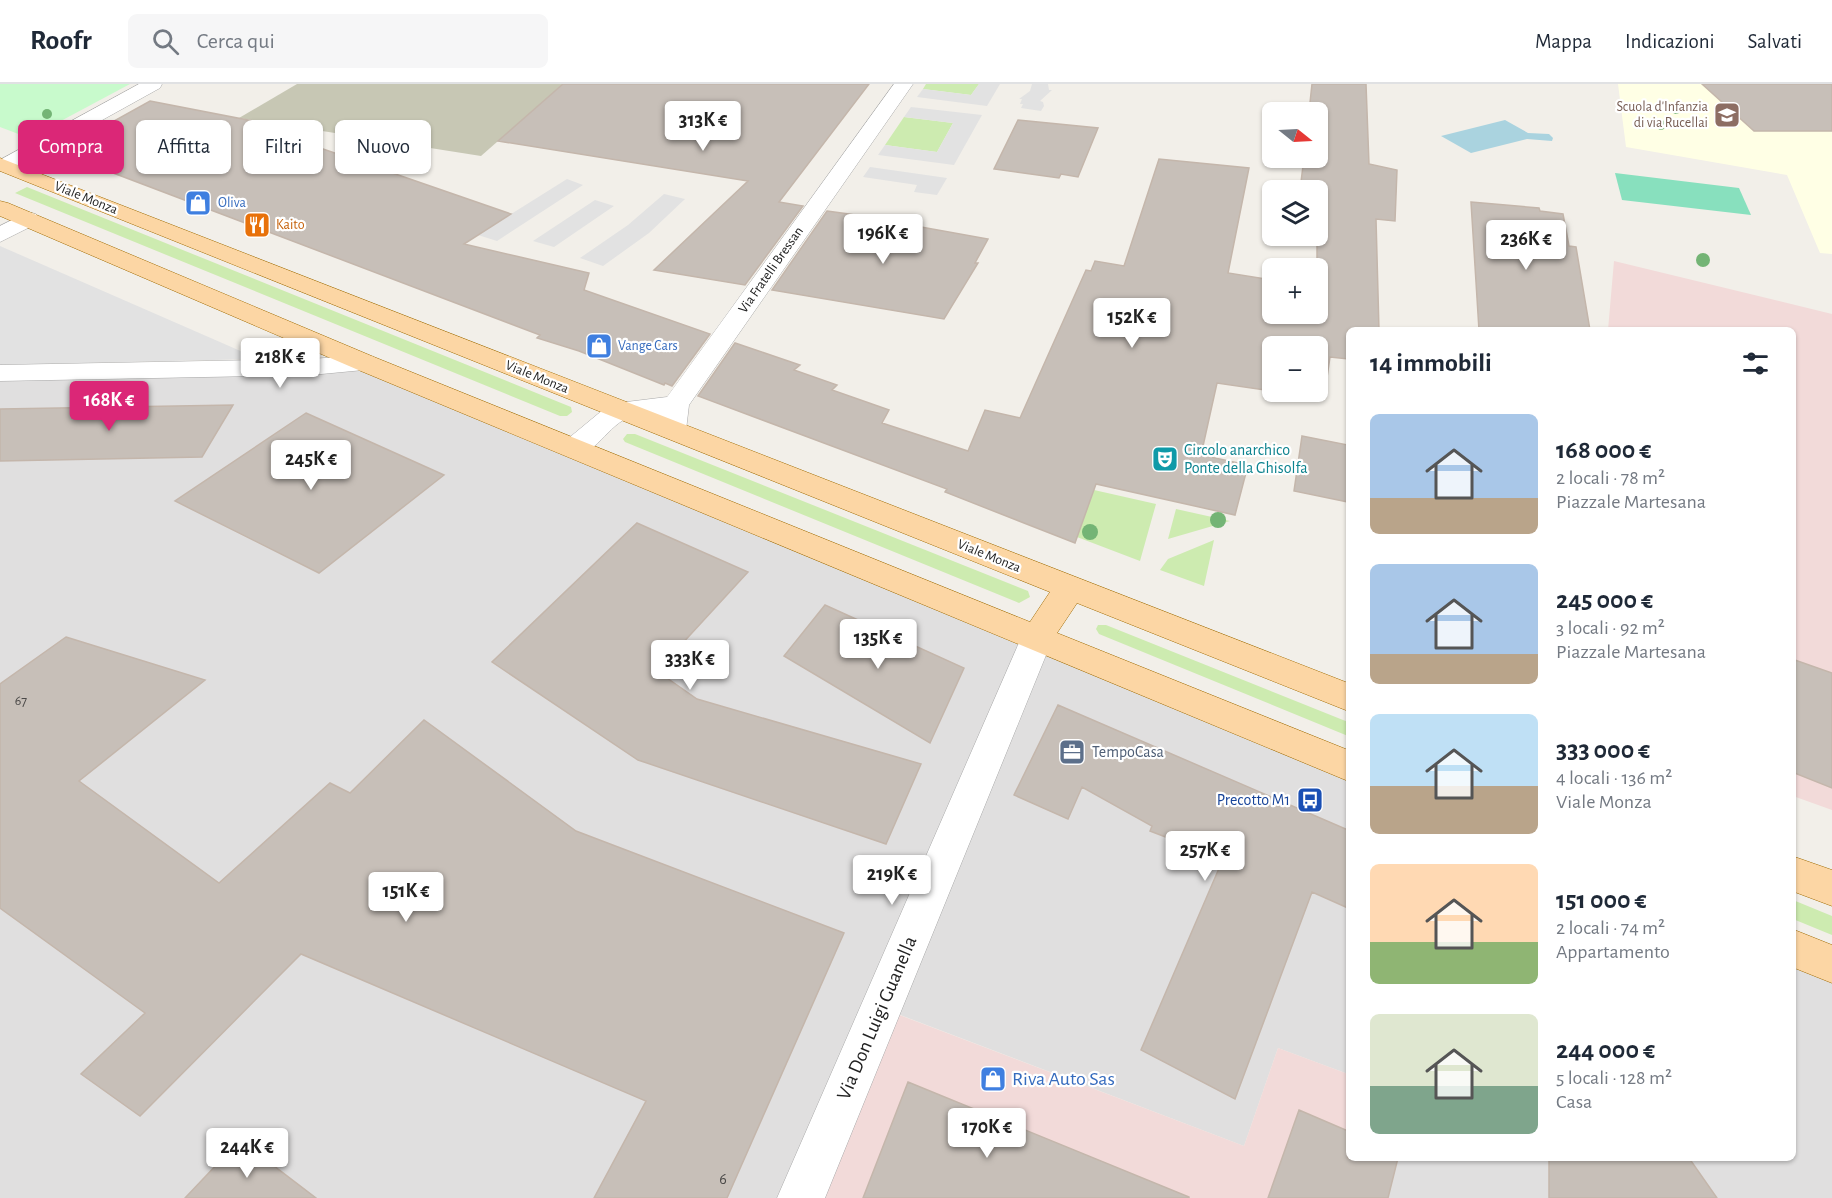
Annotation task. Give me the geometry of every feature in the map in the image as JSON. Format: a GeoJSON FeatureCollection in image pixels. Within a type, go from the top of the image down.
{"type":"FeatureCollection","features":[{"type":"Feature","properties":{"kind":"main road","name":"Viale Monza"},"geometry":{"type":"LineString","coordinates":[[2,166],[620,410],[673,418],[1070,588],[1346,697]]}},
{"type":"Feature","properties":{"kind":"main road"},"geometry":{"type":"LineString","coordinates":[[0,208],[365,363],[1346,765]]}},
{"type":"Feature","properties":{"kind":"main road"},"geometry":{"type":"LineString","coordinates":[[1037,638],[1070,588]]}},
{"type":"Feature","properties":{"kind":"main road"},"geometry":{"type":"LineString","coordinates":[[1796,874],[1832,888]]}},
{"type":"Feature","properties":{"kind":"main road"},"geometry":{"type":"LineString","coordinates":[[1796,950],[1832,964]]}},
{"type":"Feature","properties":{"kind":"street"},"geometry":{"type":"LineString","coordinates":[[2,166],[153,84]]}},
{"type":"Feature","properties":{"kind":"street","name":"Via Fratelli Bressan"},"geometry":{"type":"LineString","coordinates":[[673,418],[904,84]]}},
{"type":"Feature","properties":{"kind":"street"},"geometry":{"type":"LineString","coordinates":[[0,235],[28,219]]}},
{"type":"Feature","properties":{"kind":"street"},"geometry":{"type":"LineString","coordinates":[[0,373],[311,367],[365,363]]}},
{"type":"Feature","properties":{"kind":"street"},"geometry":{"type":"LineString","coordinates":[[574,448],[620,410]]}},
{"type":"Feature","properties":{"kind":"street","name":"Via Don Luigi Guanella"},"geometry":{"type":"LineString","coordinates":[[801,1198],[1037,638]]}},
{"type":"Feature","properties":{"kind":"shaded area"},"geometry":{"type":"Polygon","coordinates":[[[297,84],[563,84],[481,156],[431,148],[431,120],[335,120],[335,133],[323,131],[323,120],[239,118],[297,84]]]}},
{"type":"Feature","properties":{"kind":"shaded area"},"geometry":{"type":"Polygon","coordinates":[[[979,84],[1000,84],[987,106],[917,97],[923,89],[971,95],[979,84]]]}},
{"type":"Feature","properties":{"kind":"shaded area"},"geometry":{"type":"Polygon","coordinates":[[[1032,84],[1048,84],[1049,90],[1052,90],[1040,101],[1044,106],[1041,111],[1021,108],[1022,99],[1019,99],[1030,91],[1032,84]]]}},
{"type":"Feature","properties":{"kind":"shaded area","name":"Scuola d'Infanzia di via Rucellai"},"geometry":{"type":"Polygon","coordinates":[[[1618,84],[1832,84],[1832,254],[1820,253],[1787,175],[1626,147],[1618,84]]]}},
{"type":"Feature","properties":{"kind":"shaded area"},"geometry":{"type":"Polygon","coordinates":[[[911,107],[982,115],[954,165],[878,155],[885,145],[937,152],[953,123],[904,117],[911,107]]]}},
{"type":"Feature","properties":{"kind":"shaded area"},"geometry":{"type":"Polygon","coordinates":[[[870,167],[947,178],[937,195],[914,192],[917,185],[863,177],[870,167]]]}},
{"type":"Feature","properties":{"kind":"shaded area"},"geometry":{"type":"Polygon","coordinates":[[[567,179],[583,185],[497,241],[478,235],[567,179]]]}},
{"type":"Feature","properties":{"kind":"shaded area"},"geometry":{"type":"Polygon","coordinates":[[[664,194],[685,199],[649,233],[603,266],[580,258],[628,225],[664,194]]]}},
{"type":"Feature","properties":{"kind":"shaded area"},"geometry":{"type":"Polygon","coordinates":[[[595,200],[614,206],[554,247],[533,241],[595,200]]]}},
{"type":"Feature","properties":{"kind":"shaded area"},"geometry":{"type":"Polygon","coordinates":[[[0,246],[259,359],[0,365],[0,246]]]}},
{"type":"Feature","properties":{"kind":"shaded area"},"geometry":{"type":"Polygon","coordinates":[[[1614,261],[1832,314],[1832,810],[1796,797],[1796,327],[1608,327],[1614,261]]]}},
{"type":"Feature","properties":{"kind":"shaded area"},"geometry":{"type":"Polygon","coordinates":[[[365,363],[1346,765],[1346,1073],[1278,1048],[1244,1146],[882,1008],[801,1198],[0,1198],[0,373],[365,363]]]}},
{"type":"Feature","properties":{"kind":"shaded area"},"geometry":{"type":"Polygon","coordinates":[[[1796,949],[1832,965],[1832,1198],[1388,1198],[1397,1161],[1796,1161],[1796,949]]]}},
{"type":"Feature","properties":{"kind":"shaded area"},"geometry":{"type":"Polygon","coordinates":[[[881,1008],[1244,1146],[1278,1048],[1346,1073],[1346,1161],[1351,1161],[1388,1198],[801,1198],[881,1008]]]}},
{"type":"Feature","properties":{"kind":"green space"},"geometry":{"type":"Polygon","coordinates":[[[0,84],[130,84],[63,120],[18,120],[18,134],[0,127],[0,84]]]}},
{"type":"Feature","properties":{"kind":"green space"},"geometry":{"type":"Polygon","coordinates":[[[926,84],[979,84],[971,95],[923,89],[926,84]]]}},
{"type":"Feature","properties":{"kind":"green space"},"geometry":{"type":"Polygon","coordinates":[[[904,117],[953,123],[937,152],[885,145],[904,117]]]}},
{"type":"Feature","properties":{"kind":"green space"},"geometry":{"type":"Polygon","coordinates":[[[1615,173],[1739,188],[1751,215],[1622,200],[1615,173]]]}},
{"type":"Feature","properties":{"kind":"green space"},"geometry":{"type":"Polygon","coordinates":[[[27,187],[571,407],[572,412],[567,416],[560,416],[15,193],[27,187]]]}},
{"type":"Feature","properties":{"kind":"green space"},"geometry":{"type":"Polygon","coordinates":[[[627,434],[635,434],[1028,591],[1030,597],[1019,603],[625,442],[623,439],[627,434]]]}},
{"type":"Feature","properties":{"kind":"green space"},"geometry":{"type":"Polygon","coordinates":[[[1094,490],[1156,504],[1140,561],[1077,537],[1094,490]]]}},
{"type":"Feature","properties":{"kind":"green space"},"geometry":{"type":"Polygon","coordinates":[[[1176,509],[1230,521],[1168,539],[1176,509]]]}},
{"type":"Feature","properties":{"kind":"green space"},"geometry":{"type":"Polygon","coordinates":[[[1214,540],[1204,586],[1160,570],[1168,559],[1214,540]]]}},
{"type":"Feature","properties":{"kind":"green space"},"geometry":{"type":"Polygon","coordinates":[[[1098,625],[1106,625],[1346,721],[1346,735],[1099,634],[1096,629],[1098,625]]]}},
{"type":"Feature","properties":{"kind":"green space"},"geometry":{"type":"Polygon","coordinates":[[[1796,901],[1832,916],[1832,935],[1796,920],[1796,901]]]}},
{"type":"Feature","properties":{"kind":"water"},"geometry":{"type":"Polygon","coordinates":[[[1505,120],[1528,133],[1549,134],[1553,138],[1552,141],[1527,139],[1471,153],[1441,136],[1505,120]]]}},
{"type":"Feature","properties":{"kind":"building"},"geometry":{"type":"Polygon","coordinates":[[[563,84],[869,84],[779,202],[803,206],[745,285],[654,270],[748,181],[498,141],[563,84]]]}},
{"type":"Feature","properties":{"kind":"building"},"geometry":{"type":"Polygon","coordinates":[[[1312,84],[1366,84],[1369,164],[1397,170],[1395,221],[1376,219],[1379,327],[1346,327],[1346,359],[1330,357],[1328,371],[1328,336],[1262,336],[1262,390],[1217,383],[1201,455],[1248,465],[1235,515],[1096,484],[1075,543],[945,492],[947,489],[698,396],[735,343],[800,365],[794,370],[837,385],[832,390],[889,410],[882,423],[968,451],[985,410],[1020,418],[1086,270],[1091,271],[1095,261],[1124,266],[1159,159],[1249,168],[1228,273],[1262,278],[1262,324],[1328,324],[1328,258],[1317,258],[1317,246],[1328,246],[1328,180],[1301,180],[1303,168],[1328,168],[1328,102],[1310,102],[1312,84]]]}},
{"type":"Feature","properties":{"kind":"building"},"geometry":{"type":"Polygon","coordinates":[[[1702,84],[1832,84],[1832,131],[1754,131],[1702,84]]]}},
{"type":"Feature","properties":{"kind":"building"},"geometry":{"type":"Polygon","coordinates":[[[150,101],[248,120],[243,120],[243,174],[323,174],[323,149],[335,153],[335,174],[395,174],[511,214],[464,244],[589,273],[584,290],[710,334],[672,386],[665,383],[664,385],[579,351],[537,338],[540,335],[116,174],[124,174],[124,120],[116,120],[150,101]]]}},
{"type":"Feature","properties":{"kind":"building"},"geometry":{"type":"Polygon","coordinates":[[[1018,120],[1098,128],[1078,177],[1061,174],[1059,178],[994,169],[1018,120]]]}},
{"type":"Feature","properties":{"kind":"building"},"geometry":{"type":"Polygon","coordinates":[[[1471,202],[1539,208],[1540,211],[1563,214],[1569,246],[1576,247],[1589,327],[1479,327],[1471,202]]]}},
{"type":"Feature","properties":{"kind":"building"},"geometry":{"type":"Polygon","coordinates":[[[827,211],[988,239],[975,263],[978,263],[944,319],[772,290],[827,211]]]}},
{"type":"Feature","properties":{"kind":"building"},"geometry":{"type":"Polygon","coordinates":[[[233,405],[202,457],[0,461],[0,409],[233,405]]]}},
{"type":"Feature","properties":{"kind":"building"},"geometry":{"type":"Polygon","coordinates":[[[306,413],[444,475],[319,573],[175,501],[306,413]]]}},
{"type":"Feature","properties":{"kind":"building"},"geometry":{"type":"Polygon","coordinates":[[[1302,436],[1346,445],[1346,502],[1294,491],[1302,436]]]}},
{"type":"Feature","properties":{"kind":"building"},"geometry":{"type":"Polygon","coordinates":[[[637,523],[748,572],[657,671],[697,699],[921,764],[886,844],[638,760],[492,662],[637,523]]]}},
{"type":"Feature","properties":{"kind":"building"},"geometry":{"type":"Polygon","coordinates":[[[825,605],[964,668],[930,743],[784,656],[825,605]]]}},
{"type":"Feature","properties":{"kind":"building"},"geometry":{"type":"Polygon","coordinates":[[[66,637],[205,680],[79,781],[219,883],[330,783],[350,793],[424,720],[576,831],[844,933],[727,1198],[594,1198],[646,1101],[301,954],[140,1116],[81,1074],[145,1013],[0,908],[0,684],[66,637]]]}},
{"type":"Feature","properties":{"kind":"building"},"geometry":{"type":"Polygon","coordinates":[[[1796,660],[1832,673],[1832,788],[1796,774],[1796,660]]]}},
{"type":"Feature","properties":{"kind":"building"},"geometry":{"type":"Polygon","coordinates":[[[1058,705],[1346,829],[1346,907],[1312,892],[1235,1099],[1141,1050],[1223,859],[1150,831],[1152,826],[1082,787],[1068,819],[1014,795],[1058,705]]]}},
{"type":"Feature","properties":{"kind":"building"},"geometry":{"type":"Polygon","coordinates":[[[908,1082],[1189,1197],[1189,1198],[863,1198],[908,1082]]]}},
{"type":"Feature","properties":{"kind":"building"},"geometry":{"type":"Polygon","coordinates":[[[1299,1110],[1346,1130],[1346,1161],[1397,1161],[1388,1198],[1268,1198],[1299,1110]]]}},
{"type":"Feature","properties":{"kind":"building"},"geometry":{"type":"Polygon","coordinates":[[[240,1140],[316,1198],[185,1198],[240,1140]]]}},
{"type":"Feature","properties":{"kind":"building"},"geometry":{"type":"Polygon","coordinates":[[[1549,1161],[1691,1161],[1717,1198],[1549,1198],[1549,1161]]]}},
{"type":"Feature","properties":{"kind":"place","name":"Scuola d'Infanzia di via Rucellai"},"geometry":{"type":"Point","coordinates":[1727,115]}},
{"type":"Feature","properties":{"kind":"place","name":"Oliva"},"geometry":{"type":"Point","coordinates":[198,203]}},
{"type":"Feature","properties":{"kind":"place","name":"Kaito"},"geometry":{"type":"Point","coordinates":[257,225]}},
{"type":"Feature","properties":{"kind":"place","name":"Vange Cars"},"geometry":{"type":"Point","coordinates":[599,346]}},
{"type":"Feature","properties":{"kind":"place","name":"Circolo anarchico Ponte della Ghisolfa"},"geometry":{"type":"Point","coordinates":[1165,459]}},
{"type":"Feature","properties":{"kind":"place","name":"TempoCasa"},"geometry":{"type":"Point","coordinates":[1072,752]}},
{"type":"Feature","properties":{"kind":"place","name":"Precotto M1"},"geometry":{"type":"Point","coordinates":[1310,800]}},
{"type":"Feature","properties":{"kind":"place","name":"Riva Auto Sas"},"geometry":{"type":"Point","coordinates":[993,1079]}}]}
